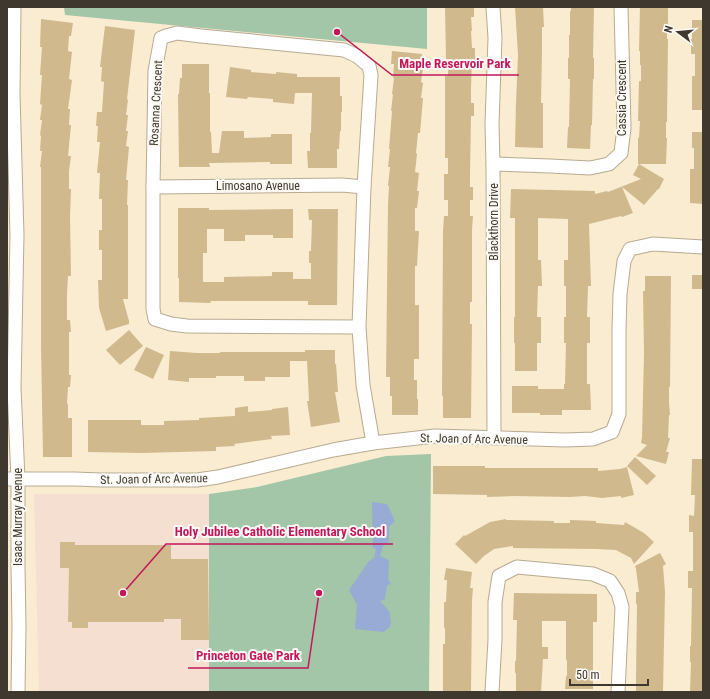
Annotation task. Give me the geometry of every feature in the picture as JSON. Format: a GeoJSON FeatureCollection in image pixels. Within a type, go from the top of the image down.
{"type":"FeatureCollection","features":[{"type":"Feature","properties":{"kind":"street","name":"Isaac Murray Avenue"},"geometry":{"type":"LineString","coordinates":[[14,7],[10,94],[12,235],[10,388],[13,479],[12,567],[19,626],[18,692]]}},
{"type":"Feature","properties":{"kind":"street","name":"Blackthorn Drive"},"geometry":{"type":"LineString","coordinates":[[493,7],[495,38],[492,124],[494,164],[494,438]]}},
{"type":"Feature","properties":{"kind":"street","name":"Cassia Crescent"},"geometry":{"type":"LineString","coordinates":[[494,164],[590,168],[609,164],[621,153],[624,128],[621,7]]}},
{"type":"Feature","properties":{"kind":"street","name":"Rosanna Crescent"},"geometry":{"type":"LineString","coordinates":[[360,327],[187,326],[171,324],[155,319],[153,309],[155,71],[161,38],[177,33],[344,50],[358,56],[369,66],[371,75],[364,187],[360,327],[363,385],[373,443]]}},
{"type":"Feature","properties":{"kind":"street","name":"Limosano Avenue"},"geometry":{"type":"LineString","coordinates":[[153,187],[364,187]]}},
{"type":"Feature","properties":{"kind":"street","name":"St. Joan of Arc Avenue"},"geometry":{"type":"LineString","coordinates":[[13,479],[197,480],[218,477],[333,450],[373,443],[435,436],[565,440],[593,439],[612,432],[619,414],[620,294],[624,261],[630,249],[653,244],[703,247]]}},
{"type":"Feature","properties":{"kind":"street"},"geometry":{"type":"LineString","coordinates":[[492,692],[495,602],[499,576],[517,567],[593,574],[610,581],[618,593],[622,607],[618,692]]}},
{"type":"Feature","properties":{"kind":"shaded area"},"geometry":{"type":"Polygon","coordinates":[[[34,494],[209,494],[209,692],[39,692],[34,494]]]}},
{"type":"Feature","properties":{"kind":"green space"},"geometry":{"type":"Polygon","coordinates":[[[64,7],[427,7],[427,49],[65,15],[64,7]]]}},
{"type":"Feature","properties":{"kind":"green space"},"geometry":{"type":"Polygon","coordinates":[[[431,454],[429,692],[209,692],[209,494],[257,487],[386,456],[431,454]]]}},
{"type":"Feature","properties":{"kind":"water"},"geometry":{"type":"Polygon","coordinates":[[[372,502],[387,504],[395,521],[389,527],[389,542],[383,546],[380,556],[389,560],[388,579],[391,584],[387,585],[385,599],[380,601],[389,611],[391,623],[389,628],[383,632],[355,629],[357,605],[349,590],[369,561],[374,558],[376,549],[373,548],[372,502]]]}},
{"type":"Feature","properties":{"kind":"building"},"geometry":{"type":"Polygon","coordinates":[[[445,7],[474,7],[474,17],[471,17],[472,48],[475,48],[475,60],[472,60],[471,103],[474,103],[474,116],[471,116],[470,174],[470,187],[473,187],[473,200],[470,200],[470,216],[473,216],[472,302],[470,302],[470,324],[472,324],[471,418],[443,418],[443,231],[444,216],[448,216],[448,200],[444,200],[444,174],[448,174],[448,158],[445,158],[445,76],[448,76],[448,59],[446,59],[445,7]]]}},
{"type":"Feature","properties":{"kind":"building"},"geometry":{"type":"Polygon","coordinates":[[[515,7],[543,7],[544,27],[542,27],[541,103],[543,103],[543,148],[515,147],[518,55],[515,7]]]}},
{"type":"Feature","properties":{"kind":"building"},"geometry":{"type":"Polygon","coordinates":[[[571,7],[594,7],[594,79],[590,149],[567,148],[570,79],[568,79],[568,58],[571,7]]]}},
{"type":"Feature","properties":{"kind":"building"},"geometry":{"type":"Polygon","coordinates":[[[640,7],[668,7],[666,164],[638,164],[638,138],[640,121],[638,121],[639,81],[641,81],[639,51],[640,7]]]}},
{"type":"Feature","properties":{"kind":"building"},"geometry":{"type":"Polygon","coordinates":[[[41,19],[73,23],[71,36],[69,36],[68,51],[72,52],[69,79],[72,80],[68,109],[70,109],[69,125],[71,125],[68,156],[71,156],[69,189],[71,189],[71,276],[68,276],[67,294],[67,320],[70,320],[71,332],[69,332],[69,375],[71,375],[70,387],[68,387],[67,404],[68,418],[72,418],[72,457],[43,457],[40,167],[42,151],[40,151],[42,120],[40,120],[42,105],[40,104],[42,75],[40,75],[42,47],[40,47],[41,19]]]}},
{"type":"Feature","properties":{"kind":"building"},"geometry":{"type":"Polygon","coordinates":[[[692,20],[703,20],[703,110],[692,110],[692,76],[695,76],[695,54],[691,54],[692,20]]]}},
{"type":"Feature","properties":{"kind":"building"},"geometry":{"type":"Polygon","coordinates":[[[105,26],[135,30],[126,115],[128,115],[126,131],[128,131],[126,146],[129,147],[126,180],[128,180],[128,299],[123,299],[129,324],[106,331],[99,308],[98,280],[102,280],[102,250],[99,250],[99,230],[102,230],[102,199],[99,199],[100,173],[97,173],[100,142],[97,142],[98,126],[96,126],[97,112],[102,112],[104,82],[101,81],[102,67],[100,67],[105,26]]]}},
{"type":"Feature","properties":{"kind":"building"},"geometry":{"type":"Polygon","coordinates":[[[392,51],[422,54],[421,68],[423,68],[421,98],[423,98],[420,133],[418,133],[415,172],[419,173],[417,191],[419,191],[417,208],[415,208],[415,231],[419,231],[417,266],[415,266],[415,305],[419,305],[419,359],[414,359],[414,380],[417,380],[418,415],[392,415],[390,377],[386,377],[388,186],[390,167],[388,167],[394,78],[394,64],[391,64],[392,51]]]}},
{"type":"Feature","properties":{"kind":"building"},"geometry":{"type":"Polygon","coordinates":[[[182,64],[209,64],[210,132],[212,153],[219,153],[222,131],[244,131],[244,138],[271,137],[271,134],[292,134],[292,164],[270,164],[270,162],[209,163],[210,167],[179,167],[178,94],[180,78],[182,78],[182,64]]]}},
{"type":"Feature","properties":{"kind":"building"},"geometry":{"type":"Polygon","coordinates":[[[230,67],[251,70],[251,72],[297,74],[297,77],[340,77],[342,112],[339,149],[337,149],[337,168],[308,168],[307,151],[310,151],[312,93],[295,93],[294,104],[273,102],[273,99],[226,97],[230,67]]]}},
{"type":"Feature","properties":{"kind":"building"},"geometry":{"type":"Polygon","coordinates":[[[692,132],[703,132],[703,204],[690,203],[690,169],[694,169],[692,132]]]}},
{"type":"Feature","properties":{"kind":"building"},"geometry":{"type":"Polygon","coordinates":[[[639,164],[664,179],[659,189],[644,205],[622,187],[633,213],[622,217],[589,224],[591,286],[588,286],[587,317],[590,317],[590,343],[587,343],[587,384],[590,384],[591,410],[562,410],[562,415],[512,413],[512,386],[538,386],[538,389],[564,389],[566,343],[564,343],[564,317],[566,317],[566,286],[564,286],[564,260],[568,260],[568,219],[538,218],[538,260],[541,260],[542,286],[538,286],[537,317],[541,317],[541,343],[537,343],[537,371],[515,371],[515,218],[510,218],[511,189],[595,191],[595,194],[608,192],[641,179],[633,175],[639,164]]]}},
{"type":"Feature","properties":{"kind":"building"},"geometry":{"type":"Polygon","coordinates":[[[178,208],[209,208],[209,210],[293,209],[293,238],[273,238],[273,235],[245,235],[245,241],[224,241],[224,229],[207,229],[207,253],[203,253],[203,282],[224,282],[224,277],[272,276],[272,272],[293,272],[293,279],[311,279],[309,251],[311,251],[312,220],[309,220],[308,209],[338,209],[337,305],[308,305],[308,301],[211,301],[210,303],[179,302],[178,208]]]}},
{"type":"Feature","properties":{"kind":"building"},"geometry":{"type":"Polygon","coordinates":[[[692,275],[703,275],[703,289],[692,289],[692,275]]]}},
{"type":"Feature","properties":{"kind":"building"},"geometry":{"type":"Polygon","coordinates":[[[645,276],[671,276],[669,387],[670,415],[668,438],[670,438],[666,452],[669,452],[666,464],[636,456],[647,445],[641,443],[644,353],[643,291],[645,291],[645,276]]]}},
{"type":"Feature","properties":{"kind":"building"},"geometry":{"type":"Polygon","coordinates":[[[129,330],[143,346],[120,365],[106,350],[129,330]]]}},
{"type":"Feature","properties":{"kind":"building"},"geometry":{"type":"Polygon","coordinates":[[[146,347],[164,355],[153,379],[134,370],[146,347]]]}},
{"type":"Feature","properties":{"kind":"building"},"geometry":{"type":"Polygon","coordinates":[[[305,350],[335,350],[338,392],[335,392],[340,422],[311,427],[307,401],[309,401],[307,361],[290,361],[290,377],[265,377],[265,381],[244,381],[244,376],[189,378],[189,382],[168,380],[170,351],[220,353],[305,352],[305,350]]]}},
{"type":"Feature","properties":{"kind":"building"},"geometry":{"type":"Polygon","coordinates":[[[248,406],[248,412],[288,407],[290,435],[271,436],[272,439],[234,444],[235,446],[216,447],[216,451],[141,453],[88,452],[88,420],[141,420],[141,425],[164,425],[164,421],[199,420],[199,418],[235,416],[235,408],[248,406]]]}},
{"type":"Feature","properties":{"kind":"building"},"geometry":{"type":"Polygon","coordinates":[[[635,457],[656,476],[647,485],[627,466],[635,457]]]}},
{"type":"Feature","properties":{"kind":"building"},"geometry":{"type":"Polygon","coordinates":[[[692,459],[703,459],[703,692],[690,692],[692,588],[688,588],[688,571],[693,571],[693,532],[689,532],[689,515],[694,516],[695,495],[691,495],[692,459]]]}},
{"type":"Feature","properties":{"kind":"building"},"geometry":{"type":"Polygon","coordinates":[[[433,466],[485,466],[485,468],[598,468],[598,471],[627,467],[634,495],[621,498],[621,496],[602,498],[585,496],[487,497],[487,495],[433,494],[433,466]]]}},
{"type":"Feature","properties":{"kind":"building"},"geometry":{"type":"Polygon","coordinates":[[[506,519],[554,521],[554,523],[570,523],[570,520],[596,521],[596,523],[624,525],[625,522],[644,533],[654,542],[634,564],[631,558],[616,550],[513,548],[513,546],[494,549],[476,564],[455,544],[464,535],[465,536],[490,522],[506,519]]]}},
{"type":"Feature","properties":{"kind":"building"},"geometry":{"type":"Polygon","coordinates":[[[60,542],[75,542],[75,545],[171,545],[171,559],[208,559],[209,640],[181,640],[181,619],[164,619],[164,622],[88,622],[88,628],[72,628],[72,622],[68,622],[69,568],[60,568],[60,542]]]}},
{"type":"Feature","properties":{"kind":"building"},"geometry":{"type":"Polygon","coordinates":[[[660,553],[666,564],[663,566],[665,592],[663,692],[636,692],[636,592],[639,592],[635,566],[660,553]]]}},
{"type":"Feature","properties":{"kind":"building"},"geometry":{"type":"Polygon","coordinates":[[[446,568],[472,572],[470,588],[473,588],[471,692],[443,692],[443,644],[445,644],[444,602],[446,602],[447,580],[444,580],[446,568]]]}},
{"type":"Feature","properties":{"kind":"building"},"geometry":{"type":"Polygon","coordinates":[[[514,593],[597,594],[597,622],[593,622],[593,689],[565,689],[567,676],[566,621],[542,621],[542,647],[548,647],[548,659],[543,659],[541,692],[516,692],[515,661],[517,620],[513,620],[514,593]]]}},
{"type":"Feature","properties":{"kind":"place","name":"Maple Reservoir Park"},"geometry":{"type":"Point","coordinates":[337,32]}},
{"type":"Feature","properties":{"kind":"place","name":"Holy Jubilee Catholic Elementary School"},"geometry":{"type":"Point","coordinates":[123,593]}},
{"type":"Feature","properties":{"kind":"place","name":"Princeton Gate Park"},"geometry":{"type":"Point","coordinates":[319,593]}}]}
